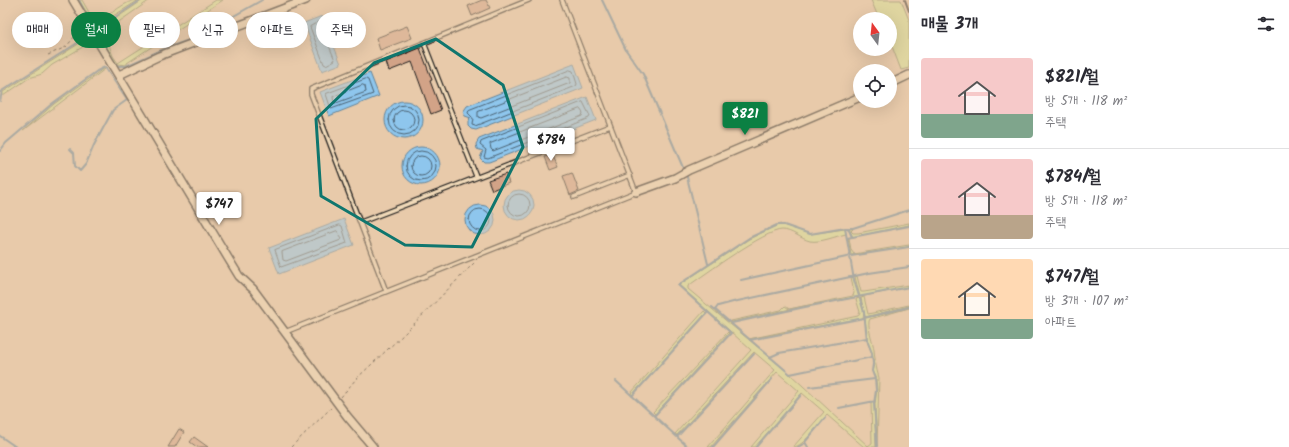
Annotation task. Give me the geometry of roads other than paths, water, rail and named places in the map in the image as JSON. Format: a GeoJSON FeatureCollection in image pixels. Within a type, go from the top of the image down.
{"type":"FeatureCollection","features":[{"type":"Feature","properties":{"kind":"street"},"geometry":{"type":"LineString","coordinates":[[73,0],[228,258],[373,447]]}},
{"type":"Feature","properties":{"kind":"street"},"geometry":{"type":"LineString","coordinates":[[119,75],[159,56],[306,0]]}},
{"type":"Feature","properties":{"kind":"street"},"geometry":{"type":"LineString","coordinates":[[897,81],[909,75]]}},
{"type":"Feature","properties":{"kind":"street"},"geometry":{"type":"LineString","coordinates":[[636,192],[674,178],[689,170],[853,100]]}},
{"type":"Feature","properties":{"kind":"lane"},"geometry":{"type":"LineString","coordinates":[[386,291],[311,94],[311,89],[530,0]]}},
{"type":"Feature","properties":{"kind":"lane"},"geometry":{"type":"LineString","coordinates":[[285,332],[636,192],[562,0]]}},
{"type":"Feature","properties":{"kind":"lane"},"geometry":{"type":"LineString","coordinates":[[424,43],[476,176]]}},
{"type":"Feature","properties":{"kind":"lane"},"geometry":{"type":"LineString","coordinates":[[361,222],[476,176],[610,126]]}},
{"type":"Feature","properties":{"kind":"lane"},"geometry":{"type":"LineString","coordinates":[[574,197],[630,175]]}},
{"type":"Feature","properties":{"kind":"water"},"geometry":{"type":"Polygon","coordinates":[[[316,18],[316,48],[335,48],[341,64],[322,71],[308,34],[308,21],[316,18]]]}},
{"type":"Feature","properties":{"kind":"water"},"geometry":{"type":"Polygon","coordinates":[[[574,64],[583,88],[476,130],[471,129],[468,126],[468,121],[471,118],[465,116],[463,112],[467,106],[574,64]]]}},
{"type":"Feature","properties":{"kind":"water"},"geometry":{"type":"Polygon","coordinates":[[[370,73],[379,96],[329,116],[320,92],[370,73]]]}},
{"type":"Feature","properties":{"kind":"water"},"geometry":{"type":"Polygon","coordinates":[[[587,97],[596,120],[489,162],[484,162],[480,158],[483,151],[477,149],[476,144],[479,139],[587,97]]]}},
{"type":"Feature","properties":{"kind":"water"},"geometry":{"type":"Polygon","coordinates":[[[404,101],[414,104],[420,110],[423,120],[420,130],[414,136],[404,139],[394,136],[388,130],[385,120],[388,110],[394,104],[404,101]]]}},
{"type":"Feature","properties":{"kind":"water"},"geometry":{"type":"Polygon","coordinates":[[[421,147],[431,150],[437,156],[440,166],[437,176],[431,182],[421,185],[411,182],[405,176],[402,166],[405,156],[411,150],[421,147]]]}},
{"type":"Feature","properties":{"kind":"water"},"geometry":{"type":"Polygon","coordinates":[[[519,190],[530,194],[534,205],[530,216],[519,220],[508,216],[504,205],[508,194],[519,190]]]}},
{"type":"Feature","properties":{"kind":"water"},"geometry":{"type":"Polygon","coordinates":[[[480,205],[491,209],[495,220],[491,231],[480,235],[469,231],[465,220],[469,209],[480,205]]]}},
{"type":"Feature","properties":{"kind":"water"},"geometry":{"type":"Polygon","coordinates":[[[344,219],[354,245],[279,274],[269,248],[344,219]]]}},
{"type":"Feature","properties":{"kind":"waterway"},"geometry":{"type":"LineString","coordinates":[[79,0],[86,14],[98,29],[109,53]]}},
{"type":"Feature","properties":{"kind":"waterway"},"geometry":{"type":"LineString","coordinates":[[121,13],[141,0]]}},
{"type":"Feature","properties":{"kind":"waterway"},"geometry":{"type":"LineString","coordinates":[[114,62],[118,66],[126,66],[166,48],[215,31],[216,26],[262,0]]}},
{"type":"Feature","properties":{"kind":"waterway"},"geometry":{"type":"LineString","coordinates":[[602,0],[626,50],[643,74],[687,177],[708,264]]}},
{"type":"Feature","properties":{"kind":"waterway"},"geometry":{"type":"LineString","coordinates":[[0,92],[71,47]]}},
{"type":"Feature","properties":{"kind":"waterway"},"geometry":{"type":"LineString","coordinates":[[0,151],[6,143],[53,103],[97,71],[105,67],[127,100],[113,110],[94,145],[86,164],[80,171],[75,166],[74,153],[70,149]]}},
{"type":"Feature","properties":{"kind":"waterway"},"geometry":{"type":"LineString","coordinates":[[0,101],[2,91]]}},
{"type":"Feature","properties":{"kind":"waterway"},"geometry":{"type":"LineString","coordinates":[[655,415],[731,333],[678,285],[749,238],[777,225],[784,225],[810,234],[853,228],[909,210]]}},
{"type":"Feature","properties":{"kind":"waterway"},"geometry":{"type":"LineString","coordinates":[[847,238],[909,226]]}},
{"type":"Feature","properties":{"kind":"waterway"},"geometry":{"type":"LineString","coordinates":[[845,228],[854,280],[864,312],[867,340],[872,353],[872,371],[875,379],[876,390],[874,404],[877,447]]}},
{"type":"Feature","properties":{"kind":"waterway"},"geometry":{"type":"LineString","coordinates":[[848,228],[852,237]]}},
{"type":"Feature","properties":{"kind":"waterway"},"geometry":{"type":"LineString","coordinates":[[741,280],[851,256],[909,247]]}},
{"type":"Feature","properties":{"kind":"waterway"},"geometry":{"type":"LineString","coordinates":[[715,310],[718,306],[733,302],[869,273],[909,267]]}},
{"type":"Feature","properties":{"kind":"waterway"},"geometry":{"type":"LineString","coordinates":[[732,323],[909,287]]}},
{"type":"Feature","properties":{"kind":"waterway"},"geometry":{"type":"LineString","coordinates":[[712,307],[790,374],[872,357]]}},
{"type":"Feature","properties":{"kind":"waterway"},"geometry":{"type":"LineString","coordinates":[[750,340],[864,318],[909,307]]}},
{"type":"Feature","properties":{"kind":"waterway"},"geometry":{"type":"LineString","coordinates":[[632,396],[707,313]]}},
{"type":"Feature","properties":{"kind":"waterway"},"geometry":{"type":"LineString","coordinates":[[770,357],[779,353],[867,338]]}},
{"type":"Feature","properties":{"kind":"waterway"},"geometry":{"type":"LineString","coordinates":[[677,437],[754,354]]}},
{"type":"Feature","properties":{"kind":"waterway"},"geometry":{"type":"LineString","coordinates":[[713,447],[772,379]]}},
{"type":"Feature","properties":{"kind":"waterway"},"geometry":{"type":"LineString","coordinates":[[809,387],[875,379]]}},
{"type":"Feature","properties":{"kind":"waterway"},"geometry":{"type":"LineString","coordinates":[[616,381],[688,447]]}},
{"type":"Feature","properties":{"kind":"waterway"},"geometry":{"type":"LineString","coordinates":[[756,447],[801,395]]}},
{"type":"Feature","properties":{"kind":"waterway"},"geometry":{"type":"LineString","coordinates":[[839,408],[875,401]]}},
{"type":"Feature","properties":{"kind":"waterway"},"geometry":{"type":"LineString","coordinates":[[808,447],[805,442],[825,418]]}},
{"type":"Feature","properties":{"kind":"waterway"},"geometry":{"type":"LineString","coordinates":[[0,436],[16,447]]}},
{"type":"Feature","properties":{"kind":"waterway"},"geometry":{"type":"LineString","coordinates":[[798,447],[805,443]]}},
{"type":"Feature","properties":{"kind":"railway"},"geometry":{"type":"LineString","coordinates":[[905,0],[909,11]]}}]}
